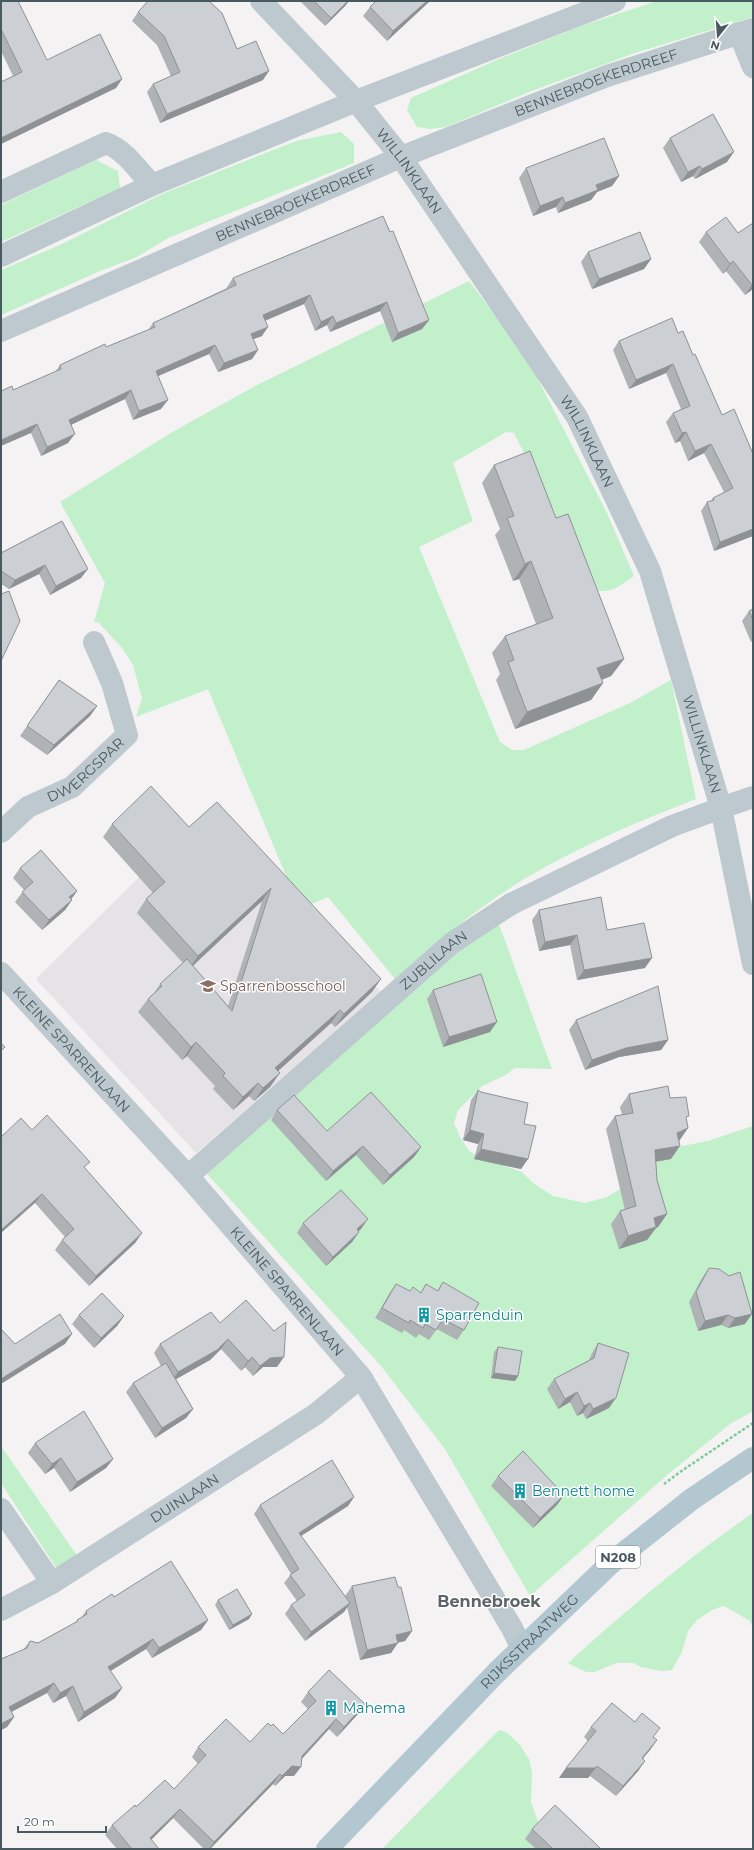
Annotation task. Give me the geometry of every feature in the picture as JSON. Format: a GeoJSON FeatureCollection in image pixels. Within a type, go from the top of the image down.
{"type":"FeatureCollection","features":[{"type":"Feature","properties":{"kind":"main road","name":"RIJKSSTRAATWEG"},"geometry":{"type":"LineString","coordinates":[[326,1849],[521,1647],[611,1563],[692,1499],[753,1458]]}},
{"type":"Feature","properties":{"kind":"street","name":"WILLINKLAAN"},"geometry":{"type":"LineString","coordinates":[[262,1],[356,101],[401,157],[577,417],[650,571],[721,808],[753,964]]}},
{"type":"Feature","properties":{"kind":"street"},"geometry":{"type":"LineString","coordinates":[[1,256],[152,185],[356,101],[614,1]]}},
{"type":"Feature","properties":{"kind":"street"},"geometry":{"type":"LineString","coordinates":[[746,31],[753,67]]}},
{"type":"Feature","properties":{"kind":"street","name":"BENNEBROEKERDREEF"},"geometry":{"type":"LineString","coordinates":[[1,331],[401,157],[607,76],[746,31]]}},
{"type":"Feature","properties":{"kind":"street"},"geometry":{"type":"LineString","coordinates":[[1,192],[106,143],[115,146],[122,152],[152,185]]}},
{"type":"Feature","properties":{"kind":"street","name":"DWERGSPAR"},"geometry":{"type":"LineString","coordinates":[[1,832],[28,807],[72,787],[127,735],[112,683],[94,642]]}},
{"type":"Feature","properties":{"kind":"street","name":"ZUBLILAAN"},"geometry":{"type":"LineString","coordinates":[[188,1176],[452,943],[511,904],[672,826],[753,796]]}},
{"type":"Feature","properties":{"kind":"street","name":"KLEINE SPARRENLAAN"},"geometry":{"type":"LineString","coordinates":[[1,973],[188,1176],[361,1377],[512,1628],[521,1647]]}},
{"type":"Feature","properties":{"kind":"street","name":"DUINLAAN"},"geometry":{"type":"LineString","coordinates":[[1,1610],[52,1583],[316,1414],[361,1377]]}},
{"type":"Feature","properties":{"kind":"street"},"geometry":{"type":"LineString","coordinates":[[1,1509],[52,1583]]}},
{"type":"Feature","properties":{"kind":"shaded area","name":"Sparrenbosschool"},"geometry":{"type":"Polygon","coordinates":[[[210,807],[381,992],[196,1153],[36,979],[210,807]]]}},
{"type":"Feature","properties":{"kind":"green space"},"geometry":{"type":"Polygon","coordinates":[[[657,1],[753,1],[753,17],[635,53],[529,92],[446,127],[430,129],[417,127],[407,110],[411,98],[499,59],[581,26],[657,1]]]}},
{"type":"Feature","properties":{"kind":"green space"},"geometry":{"type":"Polygon","coordinates":[[[341,132],[354,144],[354,163],[168,238],[137,257],[100,271],[1,315],[1,270],[62,244],[162,194],[296,141],[341,132]]]}},
{"type":"Feature","properties":{"kind":"green space"},"geometry":{"type":"Polygon","coordinates":[[[96,160],[118,171],[120,188],[1,242],[1,205],[96,160]]]}},
{"type":"Feature","properties":{"kind":"green space"},"geometry":{"type":"Polygon","coordinates":[[[469,281],[501,323],[532,368],[607,513],[634,576],[620,586],[611,590],[593,590],[514,433],[506,432],[453,463],[473,521],[419,547],[500,742],[512,750],[524,750],[630,703],[671,680],[696,799],[596,841],[557,860],[519,882],[500,894],[464,921],[395,979],[328,897],[300,909],[208,689],[136,717],[142,698],[133,665],[122,648],[99,623],[94,622],[105,583],[60,502],[174,431],[257,385],[469,281]]]}},
{"type":"Feature","properties":{"kind":"green space"},"geometry":{"type":"Polygon","coordinates":[[[497,919],[552,1069],[515,1068],[504,1076],[482,1086],[458,1110],[454,1123],[460,1137],[470,1152],[522,1172],[533,1183],[553,1196],[585,1203],[607,1197],[632,1182],[664,1157],[682,1146],[708,1141],[753,1126],[753,1411],[730,1424],[667,1475],[530,1596],[445,1449],[381,1366],[207,1174],[475,932],[497,919]]]}},
{"type":"Feature","properties":{"kind":"green space"},"geometry":{"type":"Polygon","coordinates":[[[1,1446],[78,1557],[57,1569],[1,1483],[1,1446]]]}},
{"type":"Feature","properties":{"kind":"green space"},"geometry":{"type":"Polygon","coordinates":[[[753,1513],[753,1628],[750,1621],[724,1606],[712,1610],[697,1620],[688,1631],[682,1652],[672,1670],[661,1671],[641,1667],[633,1663],[616,1663],[595,1672],[586,1672],[568,1663],[658,1585],[704,1548],[753,1513]]]}},
{"type":"Feature","properties":{"kind":"green space"},"geometry":{"type":"Polygon","coordinates":[[[499,1730],[506,1732],[520,1745],[529,1759],[532,1772],[531,1802],[540,1827],[563,1849],[382,1849],[499,1730]]]}},
{"type":"Feature","properties":{"kind":"building"},"geometry":{"type":"Polygon","coordinates":[[[1,1],[18,1],[47,60],[100,34],[122,79],[1,138],[1,82],[22,72],[1,29],[1,1]]]}},
{"type":"Feature","properties":{"kind":"building"},"geometry":{"type":"Polygon","coordinates":[[[148,1],[209,1],[222,13],[237,49],[256,41],[269,71],[167,114],[153,84],[180,72],[164,36],[138,12],[148,1]]]}},
{"type":"Feature","properties":{"kind":"building"},"geometry":{"type":"Polygon","coordinates":[[[314,1],[348,1],[331,18],[314,1]]]}},
{"type":"Feature","properties":{"kind":"building"},"geometry":{"type":"Polygon","coordinates":[[[376,1],[427,1],[393,31],[370,7],[376,1]]]}},
{"type":"Feature","properties":{"kind":"building"},"geometry":{"type":"Polygon","coordinates":[[[713,114],[734,152],[702,169],[700,166],[688,172],[670,138],[713,114]]]}},
{"type":"Feature","properties":{"kind":"building"},"geometry":{"type":"Polygon","coordinates":[[[604,138],[619,176],[596,185],[598,190],[565,203],[563,197],[540,206],[526,168],[604,138]]]}},
{"type":"Feature","properties":{"kind":"building"},"geometry":{"type":"Polygon","coordinates":[[[383,216],[390,232],[393,231],[429,320],[398,333],[387,302],[336,323],[333,316],[321,322],[310,295],[263,315],[268,327],[251,334],[258,350],[224,363],[215,345],[156,371],[168,400],[139,411],[131,390],[69,420],[75,434],[47,447],[37,424],[1,440],[1,391],[12,386],[13,390],[61,369],[60,365],[105,344],[106,347],[155,327],[153,323],[236,285],[233,278],[383,216]]]}},
{"type":"Feature","properties":{"kind":"building"},"geometry":{"type":"Polygon","coordinates":[[[726,217],[738,233],[753,223],[752,285],[733,261],[730,264],[706,232],[726,217]]]}},
{"type":"Feature","properties":{"kind":"building"},"geometry":{"type":"Polygon","coordinates":[[[640,232],[651,259],[599,279],[588,252],[640,232]]]}},
{"type":"Feature","properties":{"kind":"building"},"geometry":{"type":"Polygon","coordinates":[[[672,318],[678,333],[683,331],[693,355],[695,354],[722,415],[734,409],[753,454],[753,529],[720,542],[707,502],[714,500],[713,498],[733,488],[711,444],[695,451],[686,432],[682,433],[673,413],[690,406],[673,364],[636,380],[619,341],[672,318]]]}},
{"type":"Feature","properties":{"kind":"building"},"geometry":{"type":"Polygon","coordinates":[[[530,451],[556,518],[568,514],[624,659],[597,668],[603,683],[527,712],[508,662],[514,660],[505,636],[553,618],[531,561],[525,564],[507,518],[514,516],[494,465],[530,451]]]}},
{"type":"Feature","properties":{"kind":"building"},"geometry":{"type":"Polygon","coordinates":[[[62,521],[88,569],[56,586],[45,565],[15,580],[1,571],[1,553],[62,521]]]}},
{"type":"Feature","properties":{"kind":"building"},"geometry":{"type":"Polygon","coordinates":[[[9,591],[20,621],[1,661],[1,594],[9,591]]]}},
{"type":"Feature","properties":{"kind":"building"},"geometry":{"type":"Polygon","coordinates":[[[753,609],[753,620],[749,611],[753,609]]]}},
{"type":"Feature","properties":{"kind":"building"},"geometry":{"type":"Polygon","coordinates":[[[59,680],[97,706],[54,745],[27,726],[59,680]]]}},
{"type":"Feature","properties":{"kind":"building"},"geometry":{"type":"Polygon","coordinates":[[[151,786],[189,827],[217,802],[381,979],[344,1014],[340,1010],[275,1068],[280,1073],[263,1088],[258,1083],[243,1097],[223,1076],[225,1073],[196,1042],[191,1047],[148,999],[162,986],[160,984],[187,959],[232,1011],[271,888],[198,956],[146,899],[165,882],[112,824],[151,786]]]}},
{"type":"Feature","properties":{"kind":"building"},"geometry":{"type":"Polygon","coordinates":[[[41,850],[77,891],[69,897],[72,900],[49,920],[22,892],[33,882],[20,868],[41,850]]]}},
{"type":"Feature","properties":{"kind":"building"},"geometry":{"type":"Polygon","coordinates":[[[601,897],[607,930],[644,923],[652,958],[584,970],[577,935],[545,942],[539,910],[601,897]]]}},
{"type":"Feature","properties":{"kind":"building"},"geometry":{"type":"Polygon","coordinates":[[[481,974],[497,1022],[449,1037],[433,990],[481,974]]]}},
{"type":"Feature","properties":{"kind":"building"},"geometry":{"type":"Polygon","coordinates":[[[658,986],[668,1040],[626,1048],[592,1060],[576,1020],[658,986]]]}},
{"type":"Feature","properties":{"kind":"building"},"geometry":{"type":"Polygon","coordinates":[[[1,1043],[5,1047],[1,1051],[1,1043]]]}},
{"type":"Feature","properties":{"kind":"building"},"geometry":{"type":"Polygon","coordinates":[[[668,1086],[670,1098],[686,1097],[689,1116],[686,1117],[688,1128],[677,1133],[680,1146],[655,1150],[657,1180],[667,1214],[654,1218],[656,1227],[628,1236],[620,1211],[636,1206],[615,1116],[633,1113],[629,1094],[668,1086]]]}},
{"type":"Feature","properties":{"kind":"building"},"geometry":{"type":"Polygon","coordinates":[[[478,1090],[528,1103],[524,1124],[536,1126],[528,1159],[481,1149],[484,1134],[470,1130],[478,1090]]]}},
{"type":"Feature","properties":{"kind":"building"},"geometry":{"type":"Polygon","coordinates":[[[371,1092],[421,1147],[390,1175],[363,1146],[333,1171],[277,1110],[294,1095],[327,1131],[371,1092]]]}},
{"type":"Feature","properties":{"kind":"building"},"geometry":{"type":"Polygon","coordinates":[[[47,1115],[90,1162],[84,1167],[142,1233],[96,1276],[62,1240],[74,1229],[42,1194],[1,1230],[1,1137],[21,1118],[32,1130],[47,1115]]]}},
{"type":"Feature","properties":{"kind":"building"},"geometry":{"type":"Polygon","coordinates":[[[341,1190],[368,1219],[357,1229],[359,1232],[333,1257],[303,1223],[341,1190]]]}},
{"type":"Feature","properties":{"kind":"building"},"geometry":{"type":"Polygon","coordinates":[[[709,1268],[719,1269],[729,1276],[740,1272],[752,1314],[735,1318],[728,1315],[705,1321],[696,1292],[709,1268]]]}},
{"type":"Feature","properties":{"kind":"building","name":"Sparrenduin"},"geometry":{"type":"Polygon","coordinates":[[[443,1282],[479,1303],[464,1330],[443,1319],[436,1330],[425,1324],[423,1328],[410,1320],[409,1323],[382,1308],[396,1284],[410,1291],[413,1287],[421,1293],[426,1284],[438,1291],[443,1282]]]}},
{"type":"Feature","properties":{"kind":"building"},"geometry":{"type":"Polygon","coordinates":[[[102,1293],[124,1316],[101,1338],[79,1315],[102,1293]]]}},
{"type":"Feature","properties":{"kind":"building"},"geometry":{"type":"Polygon","coordinates":[[[246,1300],[274,1331],[286,1322],[284,1357],[270,1358],[260,1366],[252,1357],[248,1361],[228,1339],[217,1350],[178,1372],[160,1344],[211,1312],[220,1323],[246,1300]]]}},
{"type":"Feature","properties":{"kind":"building"},"geometry":{"type":"Polygon","coordinates":[[[60,1314],[72,1334],[1,1379],[1,1329],[15,1344],[60,1314]]]}},
{"type":"Feature","properties":{"kind":"building"},"geometry":{"type":"Polygon","coordinates":[[[598,1343],[629,1353],[616,1398],[593,1409],[590,1403],[584,1406],[577,1392],[565,1399],[554,1379],[594,1358],[598,1343]]]}},
{"type":"Feature","properties":{"kind":"building"},"geometry":{"type":"Polygon","coordinates":[[[498,1347],[522,1351],[518,1376],[494,1373],[498,1347]]]}},
{"type":"Feature","properties":{"kind":"building"},"geometry":{"type":"Polygon","coordinates":[[[166,1363],[193,1409],[162,1428],[133,1383],[166,1363]]]}},
{"type":"Feature","properties":{"kind":"building"},"geometry":{"type":"Polygon","coordinates":[[[84,1411],[113,1459],[77,1482],[61,1458],[52,1464],[35,1443],[84,1411]]]}},
{"type":"Feature","properties":{"kind":"building","name":"Bennett home"},"geometry":{"type":"Polygon","coordinates":[[[523,1451],[564,1495],[540,1518],[498,1476],[523,1451]]]}},
{"type":"Feature","properties":{"kind":"building"},"geometry":{"type":"Polygon","coordinates":[[[332,1460],[354,1497],[299,1533],[350,1603],[311,1632],[291,1605],[305,1595],[290,1575],[299,1569],[260,1505],[332,1460]]]}},
{"type":"Feature","properties":{"kind":"building"},"geometry":{"type":"Polygon","coordinates":[[[171,1561],[208,1620],[159,1648],[153,1639],[108,1667],[122,1688],[84,1712],[73,1686],[60,1693],[54,1683],[9,1707],[14,1717],[1,1724],[1,1659],[27,1648],[30,1641],[38,1643],[78,1621],[77,1620],[87,1614],[86,1611],[112,1594],[114,1597],[171,1561]]]}},
{"type":"Feature","properties":{"kind":"building"},"geometry":{"type":"Polygon","coordinates":[[[395,1577],[398,1587],[401,1587],[412,1631],[396,1635],[398,1643],[367,1650],[352,1586],[395,1577]]]}},
{"type":"Feature","properties":{"kind":"building"},"geometry":{"type":"Polygon","coordinates":[[[237,1589],[252,1614],[233,1625],[218,1600],[237,1589]]]}},
{"type":"Feature","properties":{"kind":"building"},"geometry":{"type":"Polygon","coordinates":[[[329,1670],[365,1704],[344,1727],[336,1719],[302,1756],[301,1767],[292,1766],[282,1776],[280,1774],[214,1842],[180,1809],[150,1838],[159,1849],[132,1849],[112,1825],[135,1805],[136,1807],[165,1780],[174,1789],[206,1755],[198,1747],[226,1719],[250,1742],[268,1723],[271,1726],[273,1724],[283,1734],[316,1701],[308,1692],[329,1670]]]}},
{"type":"Feature","properties":{"kind":"building"},"geometry":{"type":"Polygon","coordinates":[[[612,1703],[635,1722],[642,1713],[660,1728],[653,1737],[657,1740],[642,1758],[645,1761],[623,1786],[597,1766],[595,1768],[566,1768],[596,1731],[591,1727],[612,1703]]]}},
{"type":"Feature","properties":{"kind":"building"},"geometry":{"type":"Polygon","coordinates":[[[555,1805],[601,1849],[553,1849],[532,1829],[555,1805]]]}},
{"type":"Feature","properties":{"kind":"place","name":"Sparrenbosschool"},"geometry":{"type":"Point","coordinates":[208,986]}},
{"type":"Feature","properties":{"kind":"place","name":"Sparrenduin"},"geometry":{"type":"Point","coordinates":[424,1315]}},
{"type":"Feature","properties":{"kind":"place","name":"Bennett home"},"geometry":{"type":"Point","coordinates":[520,1491]}},
{"type":"Feature","properties":{"kind":"place","name":"Mahema"},"geometry":{"type":"Point","coordinates":[331,1708]}},
{"type":"Feature","properties":{"kind":"district","name":"Bennebroek"},"geometry":{"type":"Point","coordinates":[489,1601]}}]}
